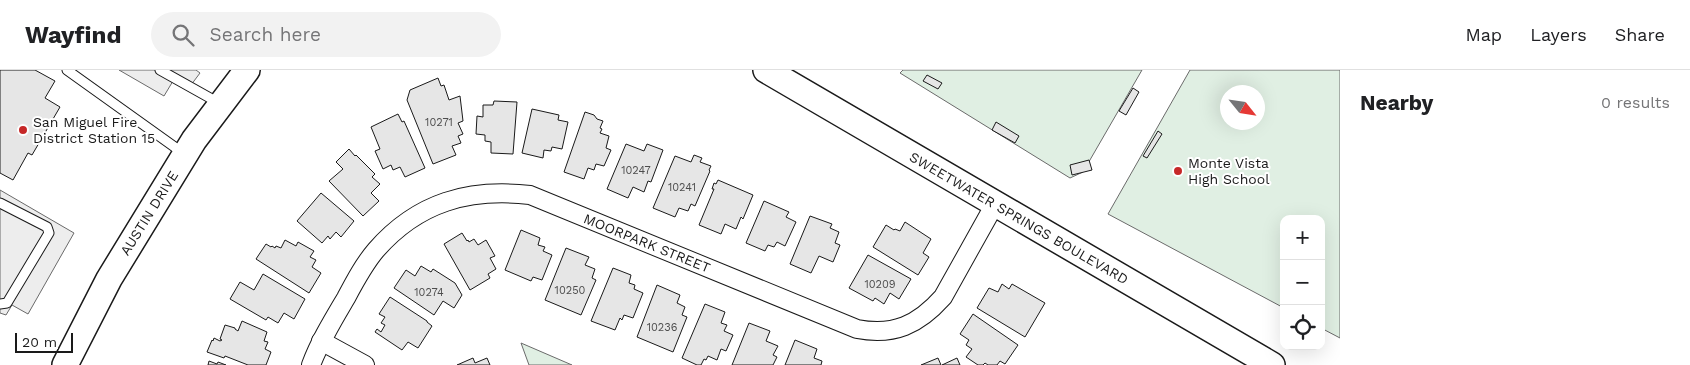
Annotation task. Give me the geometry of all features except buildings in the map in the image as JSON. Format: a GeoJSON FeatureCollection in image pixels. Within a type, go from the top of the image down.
{"type":"FeatureCollection","features":[{"type":"Feature","properties":{"kind":"main road","name":"AUSTIN DRIVE"},"geometry":{"type":"LineString","coordinates":[[65,365],[109,279],[185,155],[247,70]]}},
{"type":"Feature","properties":{"kind":"main road","name":"SWEETWATER SPRINGS BOULEVARD"},"geometry":{"type":"LineString","coordinates":[[766,70],[1272,365]]}},
{"type":"Feature","properties":{"kind":"street","name":"MOORPARK STREET"},"geometry":{"type":"LineString","coordinates":[[311,365],[321,340],[364,266],[390,235],[422,212],[439,204],[475,194],[507,192],[530,195],[857,329],[870,331],[884,331],[910,324],[934,308],[943,297],[995,204]]}},
{"type":"Feature","properties":{"kind":"street"},"geometry":{"type":"LineString","coordinates":[[321,340],[365,365]]}},
{"type":"Feature","properties":{"kind":"lane"},"geometry":{"type":"LineString","coordinates":[[67,70],[185,155]]}},
{"type":"Feature","properties":{"kind":"lane"},"geometry":{"type":"LineString","coordinates":[[160,70],[221,104]]}},
{"type":"Feature","properties":{"kind":"lane"},"geometry":{"type":"LineString","coordinates":[[0,203],[47,228],[49,233],[7,303],[0,304]]}},
{"type":"Feature","properties":{"kind":"green space"},"geometry":{"type":"Polygon","coordinates":[[[903,70],[1142,70],[1083,172],[1070,178],[900,73],[903,70]]]}},
{"type":"Feature","properties":{"kind":"green space"},"geometry":{"type":"Polygon","coordinates":[[[1190,70],[1340,70],[1340,338],[1325,330],[1325,215],[1280,215],[1280,306],[1108,214],[1190,70]]]}},
{"type":"Feature","properties":{"kind":"green space"},"geometry":{"type":"Polygon","coordinates":[[[521,343],[572,365],[529,365],[521,343]]]}},
{"type":"Feature","properties":{"kind":"shaded area"},"geometry":{"type":"Polygon","coordinates":[[[119,70],[196,70],[200,73],[188,89],[173,81],[164,96],[119,70]]]}},
{"type":"Feature","properties":{"kind":"shaded area"},"geometry":{"type":"Polygon","coordinates":[[[0,190],[74,233],[28,314],[12,305],[6,315],[0,313],[0,190]]]}},
{"type":"Feature","properties":{"kind":"place","name":"San Miguel Fire District Station 15"},"geometry":{"type":"Point","coordinates":[23,130]}},
{"type":"Feature","properties":{"kind":"place","name":"Monte Vista High School"},"geometry":{"type":"Point","coordinates":[1178,171]}}]}
